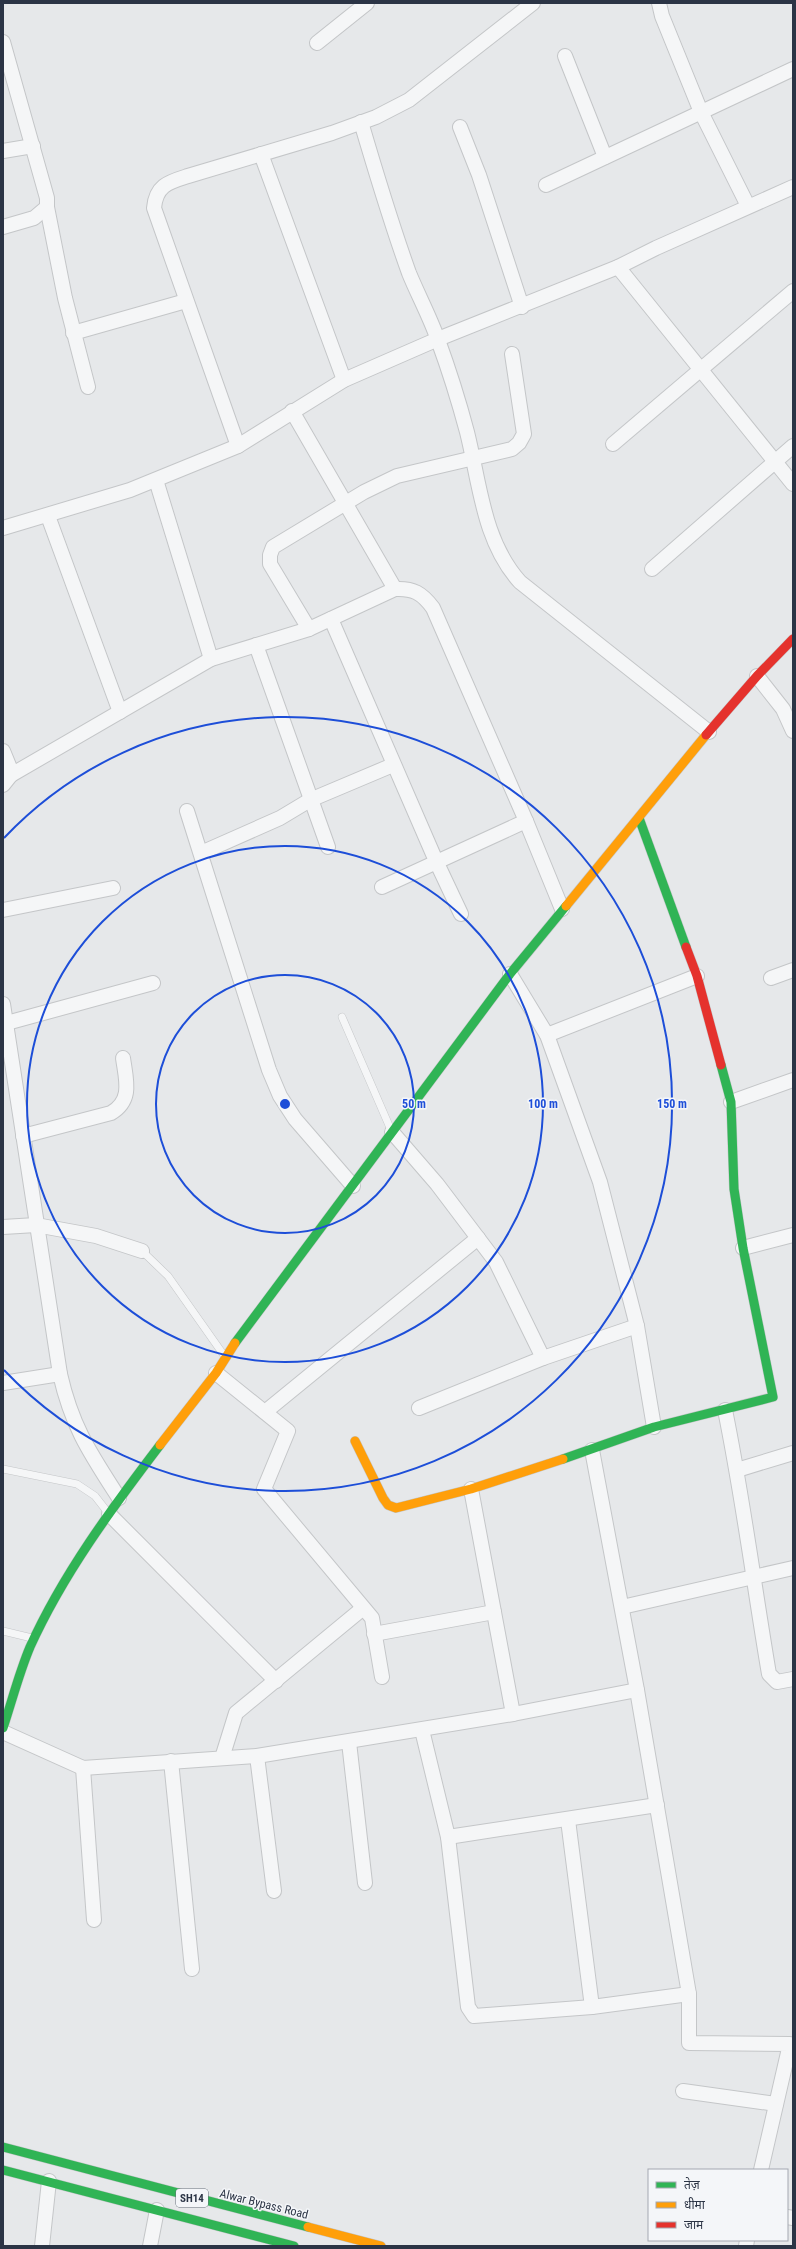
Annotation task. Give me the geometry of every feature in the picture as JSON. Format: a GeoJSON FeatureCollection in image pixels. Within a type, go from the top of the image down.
{"type":"FeatureCollection","features":[{"type":"Feature","properties":{"kind":"street"},"geometry":{"type":"LineString","coordinates":[[317,43],[368,3]]}},
{"type":"Feature","properties":{"kind":"street"},"geometry":{"type":"LineString","coordinates":[[238,446],[154,208],[155,198],[159,190],[169,183],[261,154],[332,134],[410,100],[533,3]]}},
{"type":"Feature","properties":{"kind":"street"},"geometry":{"type":"LineString","coordinates":[[659,3],[670,37],[701,112],[748,206]]}},
{"type":"Feature","properties":{"kind":"street"},"geometry":{"type":"LineString","coordinates":[[3,42],[47,198],[46,208],[74,333],[88,387]]}},
{"type":"Feature","properties":{"kind":"street"},"geometry":{"type":"LineString","coordinates":[[565,56],[605,157]]}},
{"type":"Feature","properties":{"kind":"street"},"geometry":{"type":"LineString","coordinates":[[546,185],[793,69]]}},
{"type":"Feature","properties":{"kind":"street"},"geometry":{"type":"LineString","coordinates":[[361,122],[392,226],[410,275],[438,339],[466,432],[488,527],[496,548],[508,568],[520,582],[709,732]]}},
{"type":"Feature","properties":{"kind":"street"},"geometry":{"type":"LineString","coordinates":[[460,127],[479,175],[522,307]]}},
{"type":"Feature","properties":{"kind":"street"},"geometry":{"type":"LineString","coordinates":[[3,150],[33,146]]}},
{"type":"Feature","properties":{"kind":"street"},"geometry":{"type":"LineString","coordinates":[[261,154],[344,380]]}},
{"type":"Feature","properties":{"kind":"street"},"geometry":{"type":"LineString","coordinates":[[3,528],[48,516],[130,490],[238,446],[344,380],[438,339],[618,268],[748,206],[793,187]]}},
{"type":"Feature","properties":{"kind":"street"},"geometry":{"type":"LineString","coordinates":[[3,227],[34,218],[46,208]]}},
{"type":"Feature","properties":{"kind":"street"},"geometry":{"type":"LineString","coordinates":[[618,268],[793,484]]}},
{"type":"Feature","properties":{"kind":"street"},"geometry":{"type":"LineString","coordinates":[[613,444],[793,291]]}},
{"type":"Feature","properties":{"kind":"street"},"geometry":{"type":"LineString","coordinates":[[74,333],[186,301]]}},
{"type":"Feature","properties":{"kind":"street"},"geometry":{"type":"LineString","coordinates":[[309,629],[270,564],[270,555],[273,547],[364,492],[397,476],[472,457],[500,454],[512,449],[519,443],[524,434],[512,354]]}},
{"type":"Feature","properties":{"kind":"street"},"geometry":{"type":"LineString","coordinates":[[292,411],[395,589]]}},
{"type":"Feature","properties":{"kind":"street"},"geometry":{"type":"LineString","coordinates":[[652,569],[793,446]]}},
{"type":"Feature","properties":{"kind":"street"},"geometry":{"type":"LineString","coordinates":[[156,480],[211,658]]}},
{"type":"Feature","properties":{"kind":"street"},"geometry":{"type":"LineString","coordinates":[[48,516],[120,712]]}},
{"type":"Feature","properties":{"kind":"street"},"geometry":{"type":"LineString","coordinates":[[7,780],[211,658],[309,629],[395,589],[406,588],[416,591],[433,608],[562,909]]}},
{"type":"Feature","properties":{"kind":"street"},"geometry":{"type":"LineString","coordinates":[[331,619],[436,861],[461,914]]}},
{"type":"Feature","properties":{"kind":"street"},"geometry":{"type":"LineString","coordinates":[[3,1728],[34,1638],[78,1558],[119,1498],[216,1373],[225,1356],[510,974],[709,732],[757,676],[793,639]]}},
{"type":"Feature","properties":{"kind":"street"},"geometry":{"type":"LineString","coordinates":[[256,645],[328,847]]}},
{"type":"Feature","properties":{"kind":"street"},"geometry":{"type":"LineString","coordinates":[[757,676],[783,709],[793,731]]}},
{"type":"Feature","properties":{"kind":"street"},"geometry":{"type":"LineString","coordinates":[[3,751],[10,768],[7,780]]}},
{"type":"Feature","properties":{"kind":"street"},"geometry":{"type":"LineString","coordinates":[[201,853],[280,818],[310,800],[394,765]]}},
{"type":"Feature","properties":{"kind":"street"},"geometry":{"type":"LineString","coordinates":[[187,811],[268,1070],[280,1096],[295,1119],[353,1186]]}},
{"type":"Feature","properties":{"kind":"street"},"geometry":{"type":"LineString","coordinates":[[355,1440],[383,1498],[388,1505],[396,1508],[471,1489],[592,1450],[654,1427],[774,1397],[743,1248],[734,1189],[730,1102],[697,976],[639,818]]}},
{"type":"Feature","properties":{"kind":"street"},"geometry":{"type":"LineString","coordinates":[[382,887],[436,861],[526,822]]}},
{"type":"Feature","properties":{"kind":"street"},"geometry":{"type":"LineString","coordinates":[[3,910],[113,888]]}},
{"type":"Feature","properties":{"kind":"street"},"geometry":{"type":"LineString","coordinates":[[771,978],[793,970]]}},
{"type":"Feature","properties":{"kind":"street"},"geometry":{"type":"LineString","coordinates":[[510,974],[547,1035],[600,1182],[637,1326],[654,1427]]}},
{"type":"Feature","properties":{"kind":"street"},"geometry":{"type":"LineString","coordinates":[[547,1035],[697,976]]}},
{"type":"Feature","properties":{"kind":"street"},"geometry":{"type":"LineString","coordinates":[[4,1024],[153,983]]}},
{"type":"Feature","properties":{"kind":"street"},"geometry":{"type":"LineString","coordinates":[[3,1004],[8,1079],[23,1136],[60,1374],[67,1403],[76,1427],[87,1450],[119,1498]]}},
{"type":"Feature","properties":{"kind":"street"},"geometry":{"type":"LineString","coordinates":[[23,1136],[111,1113],[120,1107],[126,1096],[127,1084],[123,1058]]}},
{"type":"Feature","properties":{"kind":"street"},"geometry":{"type":"LineString","coordinates":[[730,1102],[793,1080]]}},
{"type":"Feature","properties":{"kind":"street"},"geometry":{"type":"LineString","coordinates":[[392,1132],[420,1162],[496,1262],[543,1358]]}},
{"type":"Feature","properties":{"kind":"street"},"geometry":{"type":"LineString","coordinates":[[3,1227],[36,1225],[96,1236],[142,1251]]}},
{"type":"Feature","properties":{"kind":"street"},"geometry":{"type":"LineString","coordinates":[[743,1248],[793,1234]]}},
{"type":"Feature","properties":{"kind":"street"},"geometry":{"type":"LineString","coordinates":[[265,1412],[478,1238]]}},
{"type":"Feature","properties":{"kind":"street"},"geometry":{"type":"LineString","coordinates":[[419,1408],[543,1358],[637,1326]]}},
{"type":"Feature","properties":{"kind":"street"},"geometry":{"type":"LineString","coordinates":[[216,1373],[288,1431],[264,1489],[362,1609],[372,1618],[382,1677]]}},
{"type":"Feature","properties":{"kind":"street"},"geometry":{"type":"LineString","coordinates":[[3,1383],[60,1374]]}},
{"type":"Feature","properties":{"kind":"street"},"geometry":{"type":"LineString","coordinates":[[725,1410],[737,1470],[769,1674],[777,1682],[793,1679]]}},
{"type":"Feature","properties":{"kind":"street"},"geometry":{"type":"LineString","coordinates":[[592,1450],[637,1690],[689,1994],[689,2043],[790,2044],[761,2169]]}},
{"type":"Feature","properties":{"kind":"street"},"geometry":{"type":"LineString","coordinates":[[737,1470],[793,1453]]}},
{"type":"Feature","properties":{"kind":"street"},"geometry":{"type":"LineString","coordinates":[[471,1489],[513,1714]]}},
{"type":"Feature","properties":{"kind":"street"},"geometry":{"type":"LineString","coordinates":[[109,1514],[276,1681]]}},
{"type":"Feature","properties":{"kind":"street"},"geometry":{"type":"LineString","coordinates":[[622,1607],[753,1579],[793,1568]]}},
{"type":"Feature","properties":{"kind":"street"},"geometry":{"type":"LineString","coordinates":[[222,1758],[236,1713],[362,1609]]}},
{"type":"Feature","properties":{"kind":"street"},"geometry":{"type":"LineString","coordinates":[[374,1634],[494,1612]]}},
{"type":"Feature","properties":{"kind":"street"},"geometry":{"type":"LineString","coordinates":[[3,1732],[83,1768],[257,1756],[422,1730],[637,1690]]}},
{"type":"Feature","properties":{"kind":"street"},"geometry":{"type":"LineString","coordinates":[[422,1730],[448,1837],[468,2007],[470,2013],[474,2016],[592,2006],[689,1994]]}},
{"type":"Feature","properties":{"kind":"street"},"geometry":{"type":"LineString","coordinates":[[349,1742],[365,1883]]}},
{"type":"Feature","properties":{"kind":"street"},"geometry":{"type":"LineString","coordinates":[[257,1756],[274,1891]]}},
{"type":"Feature","properties":{"kind":"street"},"geometry":{"type":"LineString","coordinates":[[171,1761],[192,1970]]}},
{"type":"Feature","properties":{"kind":"street"},"geometry":{"type":"LineString","coordinates":[[83,1768],[94,1920]]}},
{"type":"Feature","properties":{"kind":"street"},"geometry":{"type":"LineString","coordinates":[[448,1837],[568,1820],[657,1805]]}},
{"type":"Feature","properties":{"kind":"street"},"geometry":{"type":"LineString","coordinates":[[568,1820],[592,2006]]}},
{"type":"Feature","properties":{"kind":"street"},"geometry":{"type":"LineString","coordinates":[[683,2091],[776,2104]]}},
{"type":"Feature","properties":{"kind":"street","name":"Alwar Bypass Road"},"geometry":{"type":"LineString","coordinates":[[3,2147],[381,2246]]}},
{"type":"Feature","properties":{"kind":"street","name":"SH14"},"geometry":{"type":"LineString","coordinates":[[3,2170],[294,2246]]}},
{"type":"Feature","properties":{"kind":"street"},"geometry":{"type":"LineString","coordinates":[[42,2246],[49,2181]]}},
{"type":"Feature","properties":{"kind":"street"},"geometry":{"type":"LineString","coordinates":[[150,2246],[157,2210]]}},
{"type":"Feature","properties":{"kind":"lane"},"geometry":{"type":"LineString","coordinates":[[342,1017],[392,1132]]}},
{"type":"Feature","properties":{"kind":"lane"},"geometry":{"type":"LineString","coordinates":[[142,1251],[168,1276],[225,1356]]}},
{"type":"Feature","properties":{"kind":"lane"},"geometry":{"type":"LineString","coordinates":[[3,1469],[77,1484],[95,1496],[109,1514]]}},
{"type":"Feature","properties":{"kind":"lane"},"geometry":{"type":"LineString","coordinates":[[3,1631],[34,1638]]}},
{"type":"Feature","properties":{"kind":"traffic: fast"},"geometry":{"type":"LineString","coordinates":[[639,818],[686,947]]}},
{"type":"Feature","properties":{"kind":"traffic: fast"},"geometry":{"type":"LineString","coordinates":[[235,1343],[510,974],[566,906]]}},
{"type":"Feature","properties":{"kind":"traffic: fast"},"geometry":{"type":"LineString","coordinates":[[563,1459],[654,1427],[773,1397],[743,1248],[734,1189],[731,1102],[721,1065]]}},
{"type":"Feature","properties":{"kind":"traffic: fast"},"geometry":{"type":"LineString","coordinates":[[3,1728],[30,1647],[57,1594],[106,1517],[160,1445]]}},
{"type":"Feature","properties":{"kind":"traffic: fast"},"geometry":{"type":"LineString","coordinates":[[3,2147],[308,2227]]}},
{"type":"Feature","properties":{"kind":"traffic: fast"},"geometry":{"type":"LineString","coordinates":[[3,2170],[294,2246]]}},
{"type":"Feature","properties":{"kind":"traffic: slow"},"geometry":{"type":"LineString","coordinates":[[566,906],[706,735]]}},
{"type":"Feature","properties":{"kind":"traffic: slow"},"geometry":{"type":"LineString","coordinates":[[160,1445],[216,1373],[235,1343]]}},
{"type":"Feature","properties":{"kind":"traffic: slow"},"geometry":{"type":"LineString","coordinates":[[355,1441],[383,1498],[388,1505],[396,1508],[471,1489],[563,1459]]}},
{"type":"Feature","properties":{"kind":"traffic: slow"},"geometry":{"type":"LineString","coordinates":[[308,2227],[381,2246]]}},
{"type":"Feature","properties":{"kind":"traffic: jam"},"geometry":{"type":"LineString","coordinates":[[706,735],[757,676],[793,639]]}},
{"type":"Feature","properties":{"kind":"traffic: jam"},"geometry":{"type":"LineString","coordinates":[[686,947],[697,976],[721,1065]]}}]}
